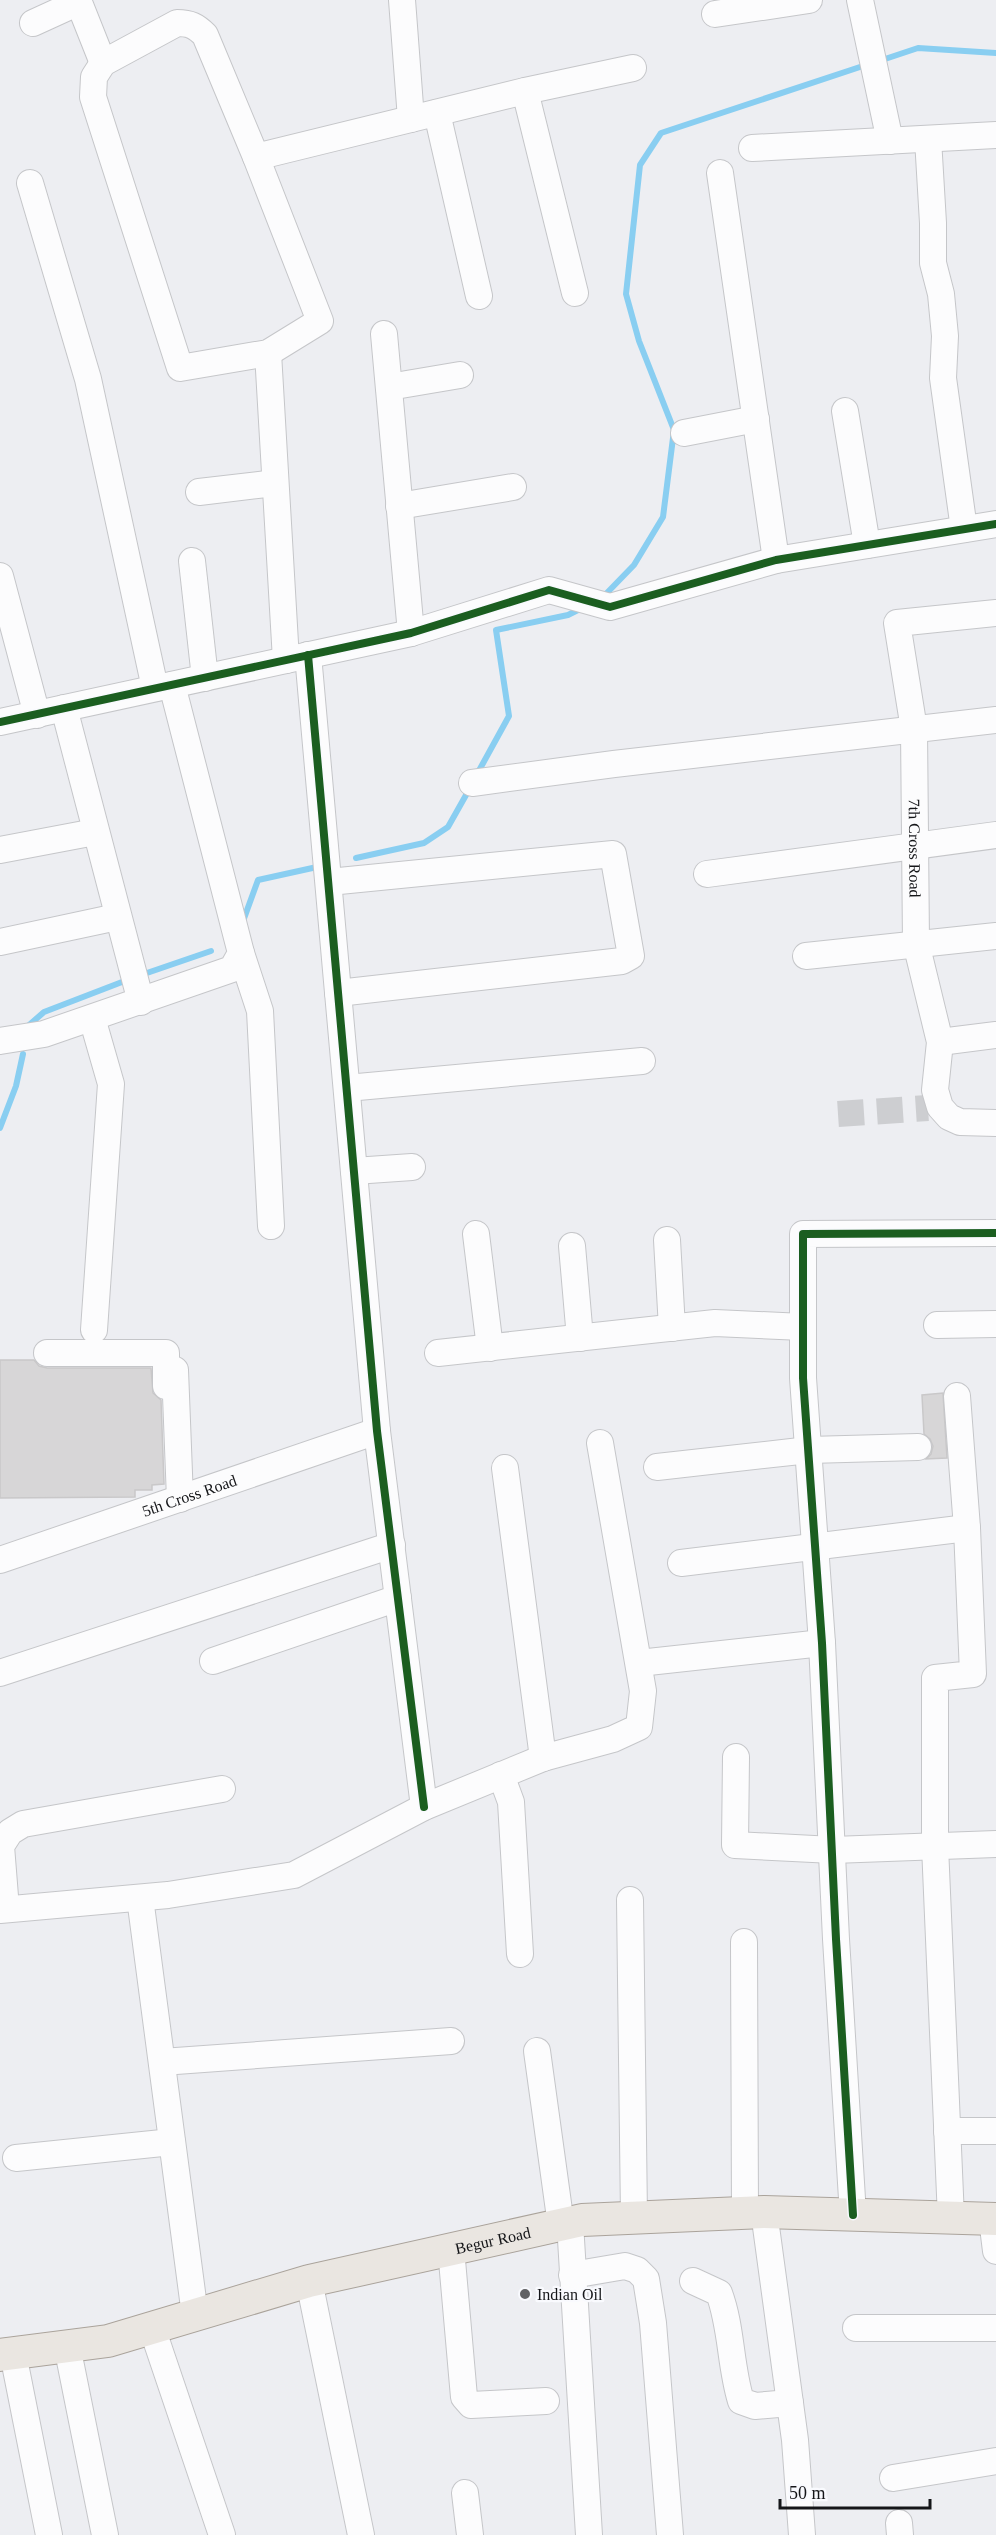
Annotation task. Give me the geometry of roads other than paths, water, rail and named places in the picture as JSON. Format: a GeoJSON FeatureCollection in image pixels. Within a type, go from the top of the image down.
{"type":"FeatureCollection","features":[{"type":"Feature","properties":{"kind":"main road","name":"Begur Road"},"geometry":{"type":"LineString","coordinates":[[6,2354],[108,2341],[309,2281],[572,2222],[755,2212],[994,2219]]}},
{"type":"Feature","properties":{"kind":"street"},"geometry":{"type":"LineString","coordinates":[[402,0],[411,119]]}},
{"type":"Feature","properties":{"kind":"street"},"geometry":{"type":"LineString","coordinates":[[715,14],[808,0]]}},
{"type":"Feature","properties":{"kind":"street"},"geometry":{"type":"LineString","coordinates":[[860,0],[890,141]]}},
{"type":"Feature","properties":{"kind":"street"},"geometry":{"type":"LineString","coordinates":[[33,23],[79,1],[103,63]]}},
{"type":"Feature","properties":{"kind":"street"},"geometry":{"type":"LineString","coordinates":[[177,23],[196,27],[205,35],[256,157],[320,321],[268,353],[180,368],[93,97],[94,77],[103,63],[177,23]]}},
{"type":"Feature","properties":{"kind":"street"},"geometry":{"type":"LineString","coordinates":[[256,157],[633,68]]}},
{"type":"Feature","properties":{"kind":"street"},"geometry":{"type":"LineString","coordinates":[[525,92],[575,293]]}},
{"type":"Feature","properties":{"kind":"street"},"geometry":{"type":"LineString","coordinates":[[437,113],[479,296]]}},
{"type":"Feature","properties":{"kind":"street"},"geometry":{"type":"LineString","coordinates":[[752,148],[996,135]]}},
{"type":"Feature","properties":{"kind":"street"},"geometry":{"type":"LineString","coordinates":[[928,139],[933,263],[941,294],[945,336],[944,378],[964,529]]}},
{"type":"Feature","properties":{"kind":"street"},"geometry":{"type":"LineString","coordinates":[[720,173],[776,560]]}},
{"type":"Feature","properties":{"kind":"street"},"geometry":{"type":"LineString","coordinates":[[30,183],[88,379],[164,687],[260,1011],[271,1226]]}},
{"type":"Feature","properties":{"kind":"street"},"geometry":{"type":"LineString","coordinates":[[384,334],[411,633]]}},
{"type":"Feature","properties":{"kind":"street"},"geometry":{"type":"LineString","coordinates":[[268,353],[275,483],[328,882],[377,1431],[424,1807]]}},
{"type":"Feature","properties":{"kind":"street"},"geometry":{"type":"LineString","coordinates":[[389,387],[460,375]]}},
{"type":"Feature","properties":{"kind":"street"},"geometry":{"type":"LineString","coordinates":[[845,411],[867,545]]}},
{"type":"Feature","properties":{"kind":"street"},"geometry":{"type":"LineString","coordinates":[[684,434],[756,419]]}},
{"type":"Feature","properties":{"kind":"street"},"geometry":{"type":"LineString","coordinates":[[200,492],[275,483]]}},
{"type":"Feature","properties":{"kind":"street"},"geometry":{"type":"LineString","coordinates":[[399,506],[513,487]]}},
{"type":"Feature","properties":{"kind":"street"},"geometry":{"type":"LineString","coordinates":[[0,722],[411,633],[549,590],[610,606],[776,560],[996,524]]}},
{"type":"Feature","properties":{"kind":"street"},"geometry":{"type":"LineString","coordinates":[[192,561],[205,678]]}},
{"type":"Feature","properties":{"kind":"street"},"geometry":{"type":"LineString","coordinates":[[0,576],[37,715]]}},
{"type":"Feature","properties":{"kind":"street","name":"7th Cross Road"},"geometry":{"type":"LineString","coordinates":[[996,613],[897,623],[914,729],[916,943],[940,1042],[934,1107],[960,1122],[996,1123]]}},
{"type":"Feature","properties":{"kind":"street"},"geometry":{"type":"LineString","coordinates":[[64,708],[141,1002]]}},
{"type":"Feature","properties":{"kind":"street"},"geometry":{"type":"LineString","coordinates":[[472,783],[614,764],[996,720]]}},
{"type":"Feature","properties":{"kind":"street"},"geometry":{"type":"LineString","coordinates":[[0,850],[95,832]]}},
{"type":"Feature","properties":{"kind":"street"},"geometry":{"type":"LineString","coordinates":[[707,874],[996,835]]}},
{"type":"Feature","properties":{"kind":"street"},"geometry":{"type":"LineString","coordinates":[[328,882],[613,854],[631,956],[622,961],[338,993]]}},
{"type":"Feature","properties":{"kind":"street"},"geometry":{"type":"LineString","coordinates":[[0,942],[117,917]]}},
{"type":"Feature","properties":{"kind":"street"},"geometry":{"type":"LineString","coordinates":[[806,956],[996,936]]}},
{"type":"Feature","properties":{"kind":"street"},"geometry":{"type":"LineString","coordinates":[[0,1041],[44,1034],[232,969],[242,953]]}},
{"type":"Feature","properties":{"kind":"street"},"geometry":{"type":"LineString","coordinates":[[92,1018],[111,1084],[94,1329]]}},
{"type":"Feature","properties":{"kind":"street"},"geometry":{"type":"LineString","coordinates":[[940,1042],[996,1035]]}},
{"type":"Feature","properties":{"kind":"street"},"geometry":{"type":"LineString","coordinates":[[347,1088],[642,1061]]}},
{"type":"Feature","properties":{"kind":"street"},"geometry":{"type":"LineString","coordinates":[[354,1171],[412,1167]]}},
{"type":"Feature","properties":{"kind":"street"},"geometry":{"type":"LineString","coordinates":[[853,2214],[836,1939],[822,1642],[813,1546],[803,1378],[803,1234],[996,1233]]}},
{"type":"Feature","properties":{"kind":"street"},"geometry":{"type":"LineString","coordinates":[[476,1234],[490,1348]]}},
{"type":"Feature","properties":{"kind":"street"},"geometry":{"type":"LineString","coordinates":[[667,1240],[672,1328]]}},
{"type":"Feature","properties":{"kind":"street"},"geometry":{"type":"LineString","coordinates":[[572,1246],[580,1338]]}},
{"type":"Feature","properties":{"kind":"street"},"geometry":{"type":"LineString","coordinates":[[438,1353],[715,1323],[803,1327]]}},
{"type":"Feature","properties":{"kind":"street"},"geometry":{"type":"LineString","coordinates":[[937,1325],[996,1324]]}},
{"type":"Feature","properties":{"kind":"street"},"geometry":{"type":"LineString","coordinates":[[46,1353],[166,1353],[176,1421],[180,1498]]}},
{"type":"Feature","properties":{"kind":"street"},"geometry":{"type":"LineString","coordinates":[[170,1387],[174,1354]]}},
{"type":"Feature","properties":{"kind":"street"},"geometry":{"type":"LineString","coordinates":[[951,2218],[935,1846],[935,1677],[973,1674],[957,1396]]}},
{"type":"Feature","properties":{"kind":"street","name":"5th Cross Road"},"geometry":{"type":"LineString","coordinates":[[0,1560],[377,1431]]}},
{"type":"Feature","properties":{"kind":"street"},"geometry":{"type":"LineString","coordinates":[[222,1789],[23,1824],[10,1832],[1,1846],[3,1909],[140,1898],[294,1875],[424,1807],[543,1758],[613,1739],[639,1727],[643,1691],[600,1443]]}},
{"type":"Feature","properties":{"kind":"street"},"geometry":{"type":"LineString","coordinates":[[657,1467],[809,1450],[918,1447]]}},
{"type":"Feature","properties":{"kind":"street"},"geometry":{"type":"LineString","coordinates":[[505,1467],[543,1758]]}},
{"type":"Feature","properties":{"kind":"street"},"geometry":{"type":"LineString","coordinates":[[681,1563],[966,1528]]}},
{"type":"Feature","properties":{"kind":"street"},"geometry":{"type":"LineString","coordinates":[[0,1673],[392,1545]]}},
{"type":"Feature","properties":{"kind":"street"},"geometry":{"type":"LineString","coordinates":[[213,1661],[398,1598]]}},
{"type":"Feature","properties":{"kind":"street"},"geometry":{"type":"LineString","coordinates":[[639,1663],[822,1642]]}},
{"type":"Feature","properties":{"kind":"street"},"geometry":{"type":"LineString","coordinates":[[736,1757],[735,1845],[833,1850],[996,1844]]}},
{"type":"Feature","properties":{"kind":"street"},"geometry":{"type":"LineString","coordinates":[[501,1775],[511,1802],[520,1954]]}},
{"type":"Feature","properties":{"kind":"street"},"geometry":{"type":"LineString","coordinates":[[140,1898],[195,2315]]}},
{"type":"Feature","properties":{"kind":"street"},"geometry":{"type":"LineString","coordinates":[[630,1900],[634,2217]]}},
{"type":"Feature","properties":{"kind":"street"},"geometry":{"type":"LineString","coordinates":[[744,1942],[755,2212],[790,2403],[802,2535]]}},
{"type":"Feature","properties":{"kind":"street"},"geometry":{"type":"LineString","coordinates":[[162,2061],[450,2041]]}},
{"type":"Feature","properties":{"kind":"street"},"geometry":{"type":"LineString","coordinates":[[537,2051],[581,2274],[589,2535]]}},
{"type":"Feature","properties":{"kind":"street"},"geometry":{"type":"LineString","coordinates":[[947,2131],[996,2131]]}},
{"type":"Feature","properties":{"kind":"street"},"geometry":{"type":"LineString","coordinates":[[16,2158],[172,2142]]}},
{"type":"Feature","properties":{"kind":"street"},"geometry":{"type":"LineString","coordinates":[[994,2219],[996,2251]]}},
{"type":"Feature","properties":{"kind":"street"},"geometry":{"type":"LineString","coordinates":[[451,2249],[464,2397],[471,2405],[546,2401]]}},
{"type":"Feature","properties":{"kind":"street"},"geometry":{"type":"LineString","coordinates":[[581,2274],[625,2266],[638,2270],[646,2279],[653,2324],[670,2535]]}},
{"type":"Feature","properties":{"kind":"street"},"geometry":{"type":"LineString","coordinates":[[309,2281],[361,2535]]}},
{"type":"Feature","properties":{"kind":"street"},"geometry":{"type":"LineString","coordinates":[[693,2281],[719,2293],[727,2314],[737,2388],[741,2401],[755,2406],[790,2403]]}},
{"type":"Feature","properties":{"kind":"street"},"geometry":{"type":"LineString","coordinates":[[152,2328],[222,2535]]}},
{"type":"Feature","properties":{"kind":"street"},"geometry":{"type":"LineString","coordinates":[[856,2328],[996,2328]]}},
{"type":"Feature","properties":{"kind":"street"},"geometry":{"type":"LineString","coordinates":[[67,2346],[105,2535]]}},
{"type":"Feature","properties":{"kind":"street"},"geometry":{"type":"LineString","coordinates":[[6,2354],[49,2535]]}},
{"type":"Feature","properties":{"kind":"street"},"geometry":{"type":"LineString","coordinates":[[893,2478],[996,2461]]}},
{"type":"Feature","properties":{"kind":"street"},"geometry":{"type":"LineString","coordinates":[[465,2493],[470,2535]]}},
{"type":"Feature","properties":{"kind":"waterway"},"geometry":{"type":"LineString","coordinates":[[879,61],[918,48],[996,53]]}},
{"type":"Feature","properties":{"kind":"waterway"},"geometry":{"type":"LineString","coordinates":[[602,598],[634,565],[663,517],[674,430],[639,341],[626,294],[640,165],[661,133],[866,65]]}},
{"type":"Feature","properties":{"kind":"waterway"},"geometry":{"type":"LineString","coordinates":[[476,776],[509,716],[496,630],[568,615],[582,608]]}},
{"type":"Feature","properties":{"kind":"waterway"},"geometry":{"type":"LineString","coordinates":[[356,858],[424,843],[448,827],[470,788]]}},
{"type":"Feature","properties":{"kind":"waterway"},"geometry":{"type":"LineString","coordinates":[[242,924],[258,880],[317,867]]}},
{"type":"Feature","properties":{"kind":"waterway"},"geometry":{"type":"LineString","coordinates":[[144,974],[211,951]]}},
{"type":"Feature","properties":{"kind":"waterway"},"geometry":{"type":"LineString","coordinates":[[28,1026],[44,1012],[122,982]]}},
{"type":"Feature","properties":{"kind":"waterway"},"geometry":{"type":"LineString","coordinates":[[0,1128],[16,1086],[23,1054]]}},
{"type":"Feature","properties":{"kind":"tunnel"},"geometry":{"type":"LineString","coordinates":[[838,1114],[928,1108]]}},
{"type":"Feature","properties":{"kind":"place","name":"Indian Oil"},"geometry":{"type":"Point","coordinates":[525,2294]}}]}
